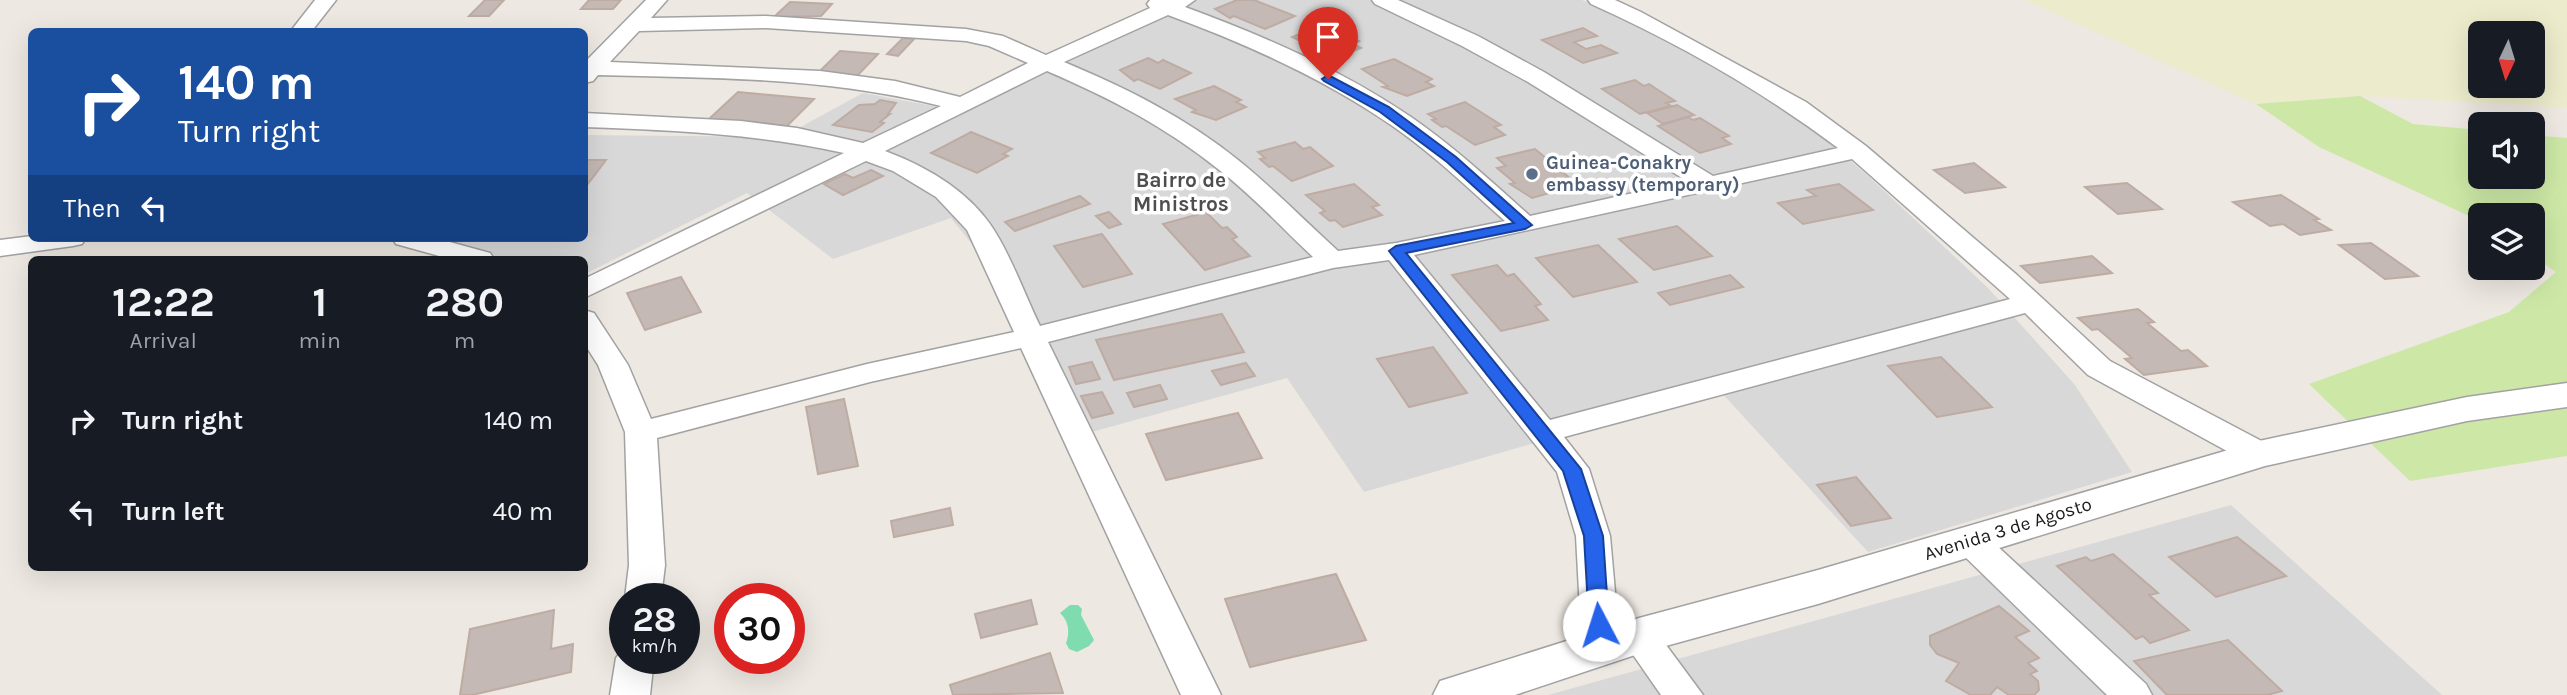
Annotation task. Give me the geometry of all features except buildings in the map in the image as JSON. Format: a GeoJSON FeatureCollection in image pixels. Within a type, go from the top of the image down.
{"type":"FeatureCollection","features":[{"type":"Feature","properties":{"kind":"street"},"geometry":{"type":"LineString","coordinates":[[303,28],[326,0]]}},
{"type":"Feature","properties":{"kind":"street"},"geometry":{"type":"LineString","coordinates":[[588,72],[657,0]]}},
{"type":"Feature","properties":{"kind":"street"},"geometry":{"type":"LineString","coordinates":[[1146,0],[1177,4],[1310,68],[1384,110],[1452,160],[1525,225]]}},
{"type":"Feature","properties":{"kind":"street"},"geometry":{"type":"LineString","coordinates":[[1382,0],[1470,41],[1536,77],[1707,183]]}},
{"type":"Feature","properties":{"kind":"street"},"geometry":{"type":"LineString","coordinates":[[1598,0],[1634,16],[1798,107],[1857,151],[2030,303],[2099,368],[2259,454]]}},
{"type":"Feature","properties":{"kind":"street"},"geometry":{"type":"LineString","coordinates":[[588,288],[1047,63],[1177,4]]}},
{"type":"Feature","properties":{"kind":"street"},"geometry":{"type":"LineString","coordinates":[[633,25],[766,22],[966,35],[995,41],[1122,95],[1179,129],[1229,165],[1332,260]]}},
{"type":"Feature","properties":{"kind":"street"},"geometry":{"type":"LineString","coordinates":[[588,72],[758,72],[829,78],[895,88],[962,104]]}},
{"type":"Feature","properties":{"kind":"street"},"geometry":{"type":"LineString","coordinates":[[588,120],[760,129],[810,136],[866,151],[915,174],[968,211],[979,227],[1201,695]]}},
{"type":"Feature","properties":{"kind":"street"},"geometry":{"type":"LineString","coordinates":[[641,432],[867,373],[1031,337],[1332,260],[1396,251],[1525,225],[1857,151]]}},
{"type":"Feature","properties":{"kind":"street"},"geometry":{"type":"LineString","coordinates":[[0,247],[41,242]]}},
{"type":"Feature","properties":{"kind":"street"},"geometry":{"type":"LineString","coordinates":[[429,242],[471,256]]}},
{"type":"Feature","properties":{"kind":"street"},"geometry":{"type":"LineString","coordinates":[[1396,251],[1572,469],[1584,501],[1620,642],[1682,695]]}},
{"type":"Feature","properties":{"kind":"street"},"geometry":{"type":"LineString","coordinates":[[1541,433],[2030,303]]}},
{"type":"Feature","properties":{"kind":"street"},"geometry":{"type":"LineString","coordinates":[[588,326],[613,365],[641,432],[647,565],[645,583]]}},
{"type":"Feature","properties":{"kind":"street","name":"Avenida 3 de Agosto"},"geometry":{"type":"LineString","coordinates":[[1457,695],[1620,642],[1818,587],[2259,454],[2467,409],[2567,395]]}},
{"type":"Feature","properties":{"kind":"street"},"geometry":{"type":"LineString","coordinates":[[1969,540],[2132,695]]}},
{"type":"Feature","properties":{"kind":"street"},"geometry":{"type":"LineString","coordinates":[[630,695],[633,674]]}},
{"type":"Feature","properties":{"kind":"shaded area"},"geometry":{"type":"Polygon","coordinates":[[[1193,0],[1582,0],[1619,15],[1730,74],[1818,133],[1866,174],[1987,287],[2075,385],[2132,472],[1868,552],[1719,390],[1364,492],[1287,378],[1088,433],[1038,326],[951,218],[833,259],[747,193],[588,272],[588,256],[485,256],[438,242],[588,242],[588,135],[782,137],[863,93],[966,112],[1193,0]]]}},
{"type":"Feature","properties":{"kind":"shaded area"},"geometry":{"type":"Polygon","coordinates":[[[2231,505],[2442,695],[1548,695],[2231,505]]]}},
{"type":"Feature","properties":{"kind":"green space"},"geometry":{"type":"Polygon","coordinates":[[[2025,0],[2567,0],[2567,108],[2360,96],[2256,104],[2025,0]]]}},
{"type":"Feature","properties":{"kind":"green space"},"geometry":{"type":"Polygon","coordinates":[[[2360,96],[2413,124],[2468,129],[2468,189],[2545,189],[2545,136],[2567,138],[2567,456],[2410,481],[2309,384],[2509,312],[2556,272],[2545,265],[2545,203],[2468,203],[2468,215],[2319,147],[2256,104],[2360,96]]]}},
{"type":"Feature","properties":{"kind":"green space"},"geometry":{"type":"Polygon","coordinates":[[[1070,605],[1078,605],[1082,609],[1081,615],[1094,640],[1077,652],[1069,649],[1066,643],[1068,627],[1060,613],[1070,605]]]}},
{"type":"Feature","properties":{"kind":"place","name":"Guinea-Conakry embassy (temporary)"},"geometry":{"type":"Point","coordinates":[1532,174]}},
{"type":"Feature","properties":{"kind":"district","name":"Bairro de Ministros"},"geometry":{"type":"Point","coordinates":[1181,192]}},
{"type":"Feature","properties":{"kind":"route"},"geometry":{"type":"LineString","coordinates":[[1328,79],[1384,110],[1452,160],[1525,225],[1396,251],[1572,469],[1593,536],[1599,625]]}}]}
